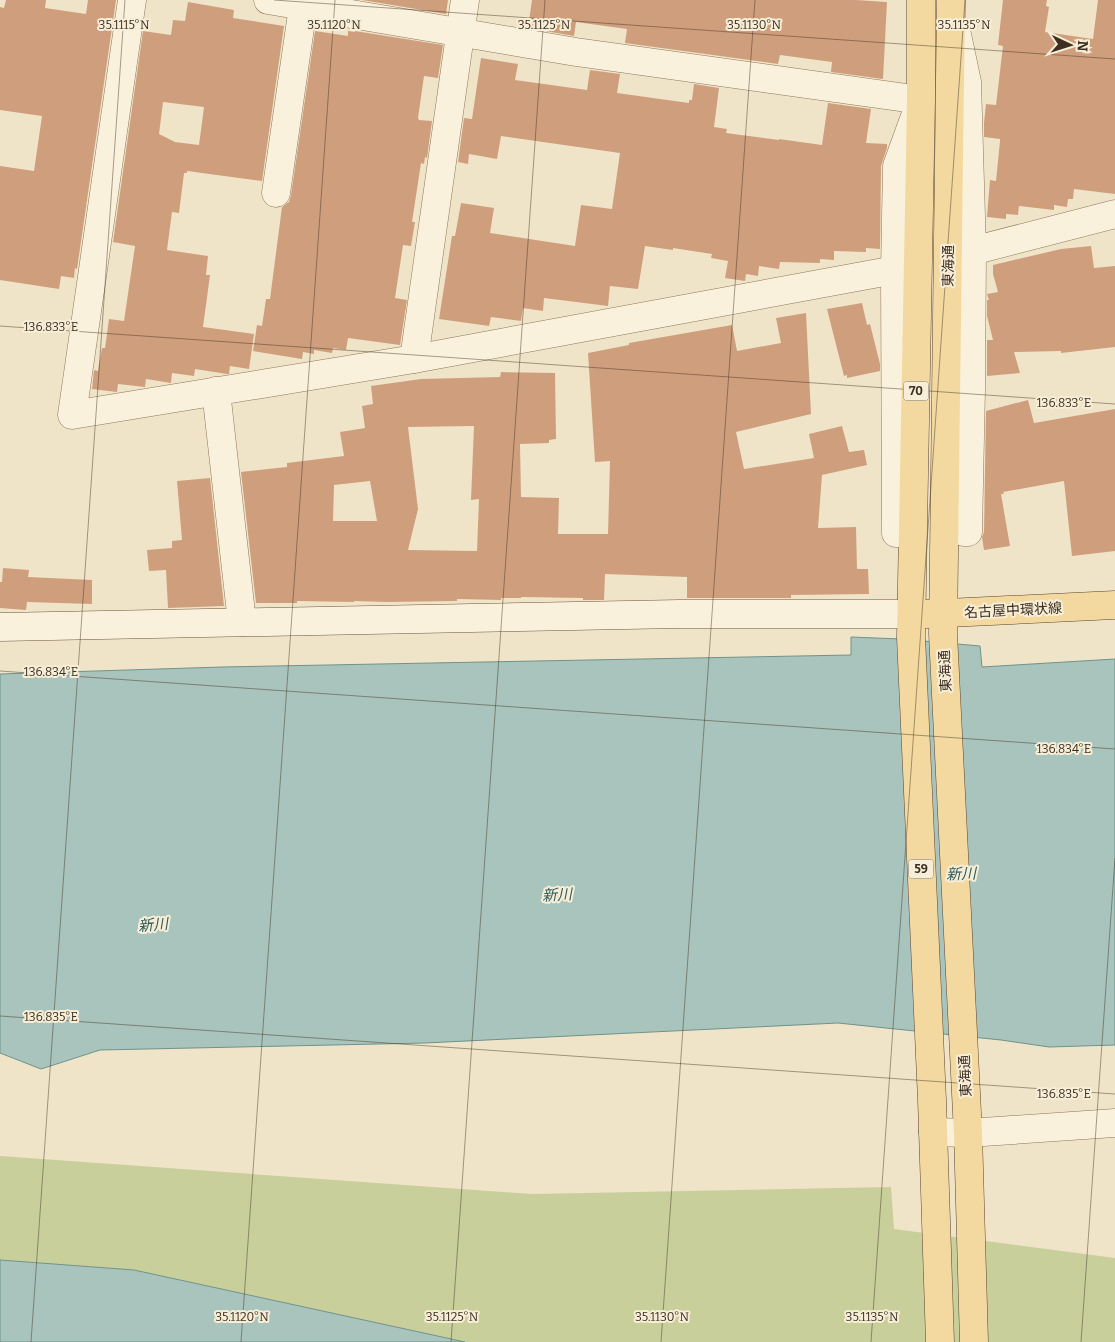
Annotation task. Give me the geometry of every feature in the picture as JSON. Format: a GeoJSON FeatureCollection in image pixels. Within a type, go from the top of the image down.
{"type":"FeatureCollection","features":[{"type":"Feature","properties":{"kind":"main road","name":"70"},"geometry":{"type":"LineString","coordinates":[[912,626],[921,0]]}},
{"type":"Feature","properties":{"kind":"main road","name":"東海通"},"geometry":{"type":"LineString","coordinates":[[951,3],[944,624],[967,1131],[974,1342]]}},
{"type":"Feature","properties":{"kind":"main road","name":"名古屋中環状線"},"geometry":{"type":"LineString","coordinates":[[912,626],[1115,605]]}},
{"type":"Feature","properties":{"kind":"main road","name":"59"},"geometry":{"type":"LineString","coordinates":[[912,626],[940,1342]]}},
{"type":"Feature","properties":{"kind":"street"},"geometry":{"type":"LineString","coordinates":[[132,0],[72,415],[414,359],[895,270]]}},
{"type":"Feature","properties":{"kind":"street"},"geometry":{"type":"LineString","coordinates":[[268,0],[304,3],[461,33],[586,53],[921,100],[897,166],[895,270],[896,533],[901,532]]}},
{"type":"Feature","properties":{"kind":"street"},"geometry":{"type":"LineString","coordinates":[[414,359],[465,0]]}},
{"type":"Feature","properties":{"kind":"street"},"geometry":{"type":"LineString","coordinates":[[276,193],[304,3]]}},
{"type":"Feature","properties":{"kind":"street"},"geometry":{"type":"LineString","coordinates":[[951,3],[967,82],[972,251],[968,532],[964,532]]}},
{"type":"Feature","properties":{"kind":"street"},"geometry":{"type":"LineString","coordinates":[[972,251],[1115,214]]}},
{"type":"Feature","properties":{"kind":"street"},"geometry":{"type":"LineString","coordinates":[[216,391],[242,622]]}},
{"type":"Feature","properties":{"kind":"street"},"geometry":{"type":"LineString","coordinates":[[0,627],[679,614],[912,626]]}},
{"type":"Feature","properties":{"kind":"street"},"geometry":{"type":"LineString","coordinates":[[933,1146],[967,1131],[1115,1123]]}},
{"type":"Feature","properties":{"kind":"green space"},"geometry":{"type":"Polygon","coordinates":[[[0,1156],[532,1194],[891,1187],[894,1229],[1115,1258],[1115,1342],[465,1342],[134,1270],[0,1260],[0,1156]]]}},
{"type":"Feature","properties":{"kind":"water","name":"新川"},"geometry":{"type":"Polygon","coordinates":[[[851,637],[980,646],[982,667],[1115,659],[1115,1045],[1049,1047],[1001,1040],[838,1023],[425,1043],[100,1050],[41,1069],[0,1053],[0,674],[222,667],[851,655],[851,637]]]}},
{"type":"Feature","properties":{"kind":"water"},"geometry":{"type":"Polygon","coordinates":[[[0,1260],[134,1270],[465,1342],[0,1342],[0,1260]]]}},
{"type":"Feature","properties":{"kind":"building"},"geometry":{"type":"Polygon","coordinates":[[[6,0],[46,0],[45,8],[86,14],[88,0],[116,0],[77,269],[75,268],[74,278],[61,276],[59,289],[0,280],[0,166],[34,171],[42,116],[0,110],[0,7],[4,8],[6,0]]]}},
{"type":"Feature","properties":{"kind":"building"},"geometry":{"type":"Polygon","coordinates":[[[362,0],[448,0],[446,14],[362,0]]]}},
{"type":"Feature","properties":{"kind":"building"},"geometry":{"type":"Polygon","coordinates":[[[532,0],[856,0],[887,2],[883,79],[831,72],[832,62],[780,55],[778,64],[625,43],[627,29],[576,22],[574,36],[528,28],[532,0]]]}},
{"type":"Feature","properties":{"kind":"building"},"geometry":{"type":"Polygon","coordinates":[[[1003,0],[1047,0],[1046,6],[1049,7],[1045,32],[1093,39],[1098,0],[1115,0],[1115,194],[1074,189],[1073,199],[1068,199],[1067,207],[1054,205],[1054,210],[1019,206],[1018,215],[1006,214],[1006,219],[987,217],[990,180],[996,181],[1000,139],[984,137],[984,123],[986,104],[996,105],[1003,46],[998,45],[1003,0]]]}},
{"type":"Feature","properties":{"kind":"building"},"geometry":{"type":"Polygon","coordinates":[[[188,2],[234,10],[233,18],[284,26],[262,181],[187,171],[187,173],[184,173],[179,213],[172,212],[167,250],[208,256],[206,275],[210,275],[203,327],[254,334],[249,369],[230,366],[229,374],[227,374],[195,369],[194,376],[172,373],[171,383],[146,379],[145,387],[118,384],[117,392],[92,389],[94,370],[98,371],[102,348],[105,348],[109,319],[124,321],[135,246],[113,242],[143,31],[171,35],[173,20],[185,21],[188,2]],[[163,102],[159,134],[175,142],[199,145],[204,107],[163,102]]]}},
{"type":"Feature","properties":{"kind":"building"},"geometry":{"type":"Polygon","coordinates":[[[315,31],[348,36],[348,31],[355,31],[443,45],[438,78],[424,76],[418,118],[419,120],[432,121],[427,158],[425,157],[424,164],[421,163],[412,222],[415,222],[411,246],[403,245],[395,298],[407,300],[400,345],[348,338],[346,350],[333,348],[332,353],[314,350],[314,354],[303,352],[302,359],[253,351],[257,325],[262,326],[266,299],[270,299],[282,207],[289,202],[291,195],[315,31]]]}},
{"type":"Feature","properties":{"kind":"building"},"geometry":{"type":"Polygon","coordinates":[[[481,58],[518,64],[515,80],[587,90],[590,70],[620,74],[617,93],[689,103],[689,100],[692,100],[694,84],[719,88],[714,127],[727,129],[726,133],[779,140],[822,145],[828,103],[871,109],[866,143],[887,144],[881,166],[880,249],[866,248],[866,252],[834,251],[834,260],[820,259],[820,263],[780,262],[779,269],[759,266],[758,276],[746,274],[745,281],[725,278],[728,261],[711,258],[712,254],[645,246],[638,289],[610,286],[608,306],[544,298],[543,311],[523,308],[521,321],[491,317],[489,326],[439,319],[452,236],[455,236],[461,203],[494,208],[490,233],[575,246],[581,205],[612,209],[620,153],[501,136],[497,159],[469,154],[468,164],[458,162],[464,118],[472,119],[481,58]]]}},
{"type":"Feature","properties":{"kind":"building"},"geometry":{"type":"Polygon","coordinates":[[[1091,246],[1094,268],[1115,266],[1115,347],[1061,353],[1061,351],[1014,352],[1020,373],[987,376],[987,340],[993,340],[987,316],[987,300],[989,300],[987,294],[998,292],[993,274],[993,265],[1061,249],[1091,246]]]}},
{"type":"Feature","properties":{"kind":"building"},"geometry":{"type":"Polygon","coordinates":[[[862,303],[867,325],[870,324],[880,371],[847,378],[847,375],[844,376],[827,309],[862,303]]]}},
{"type":"Feature","properties":{"kind":"building"},"geometry":{"type":"Polygon","coordinates":[[[806,313],[811,414],[736,432],[744,469],[814,458],[809,434],[842,426],[849,452],[864,450],[867,465],[822,475],[818,528],[856,527],[857,569],[868,569],[869,594],[791,595],[791,598],[687,598],[687,577],[605,574],[604,600],[521,597],[501,598],[501,600],[457,599],[457,601],[297,601],[297,603],[256,603],[241,472],[287,467],[287,463],[344,456],[340,432],[365,428],[362,406],[373,404],[371,386],[421,379],[500,377],[501,372],[555,373],[556,439],[549,440],[549,443],[520,444],[521,497],[559,498],[558,534],[608,534],[610,461],[595,462],[588,353],[629,345],[629,343],[732,325],[737,351],[781,343],[776,318],[806,313]],[[474,426],[408,427],[418,509],[408,550],[477,551],[479,499],[471,500],[474,426]],[[370,481],[334,485],[333,521],[377,521],[370,481]]]}},
{"type":"Feature","properties":{"kind":"building"},"geometry":{"type":"Polygon","coordinates":[[[1028,400],[1034,423],[1115,409],[1115,551],[1072,556],[1064,481],[1003,492],[1004,494],[1001,494],[1010,546],[984,550],[982,537],[984,532],[986,411],[1028,400]]]}},
{"type":"Feature","properties":{"kind":"building"},"geometry":{"type":"Polygon","coordinates":[[[210,478],[224,606],[168,608],[166,570],[149,571],[147,550],[172,548],[172,541],[182,540],[177,481],[210,478]]]}},
{"type":"Feature","properties":{"kind":"building"},"geometry":{"type":"Polygon","coordinates":[[[3,568],[29,570],[28,577],[92,580],[92,604],[27,602],[26,610],[0,608],[0,582],[2,582],[3,568]]]}}]}
